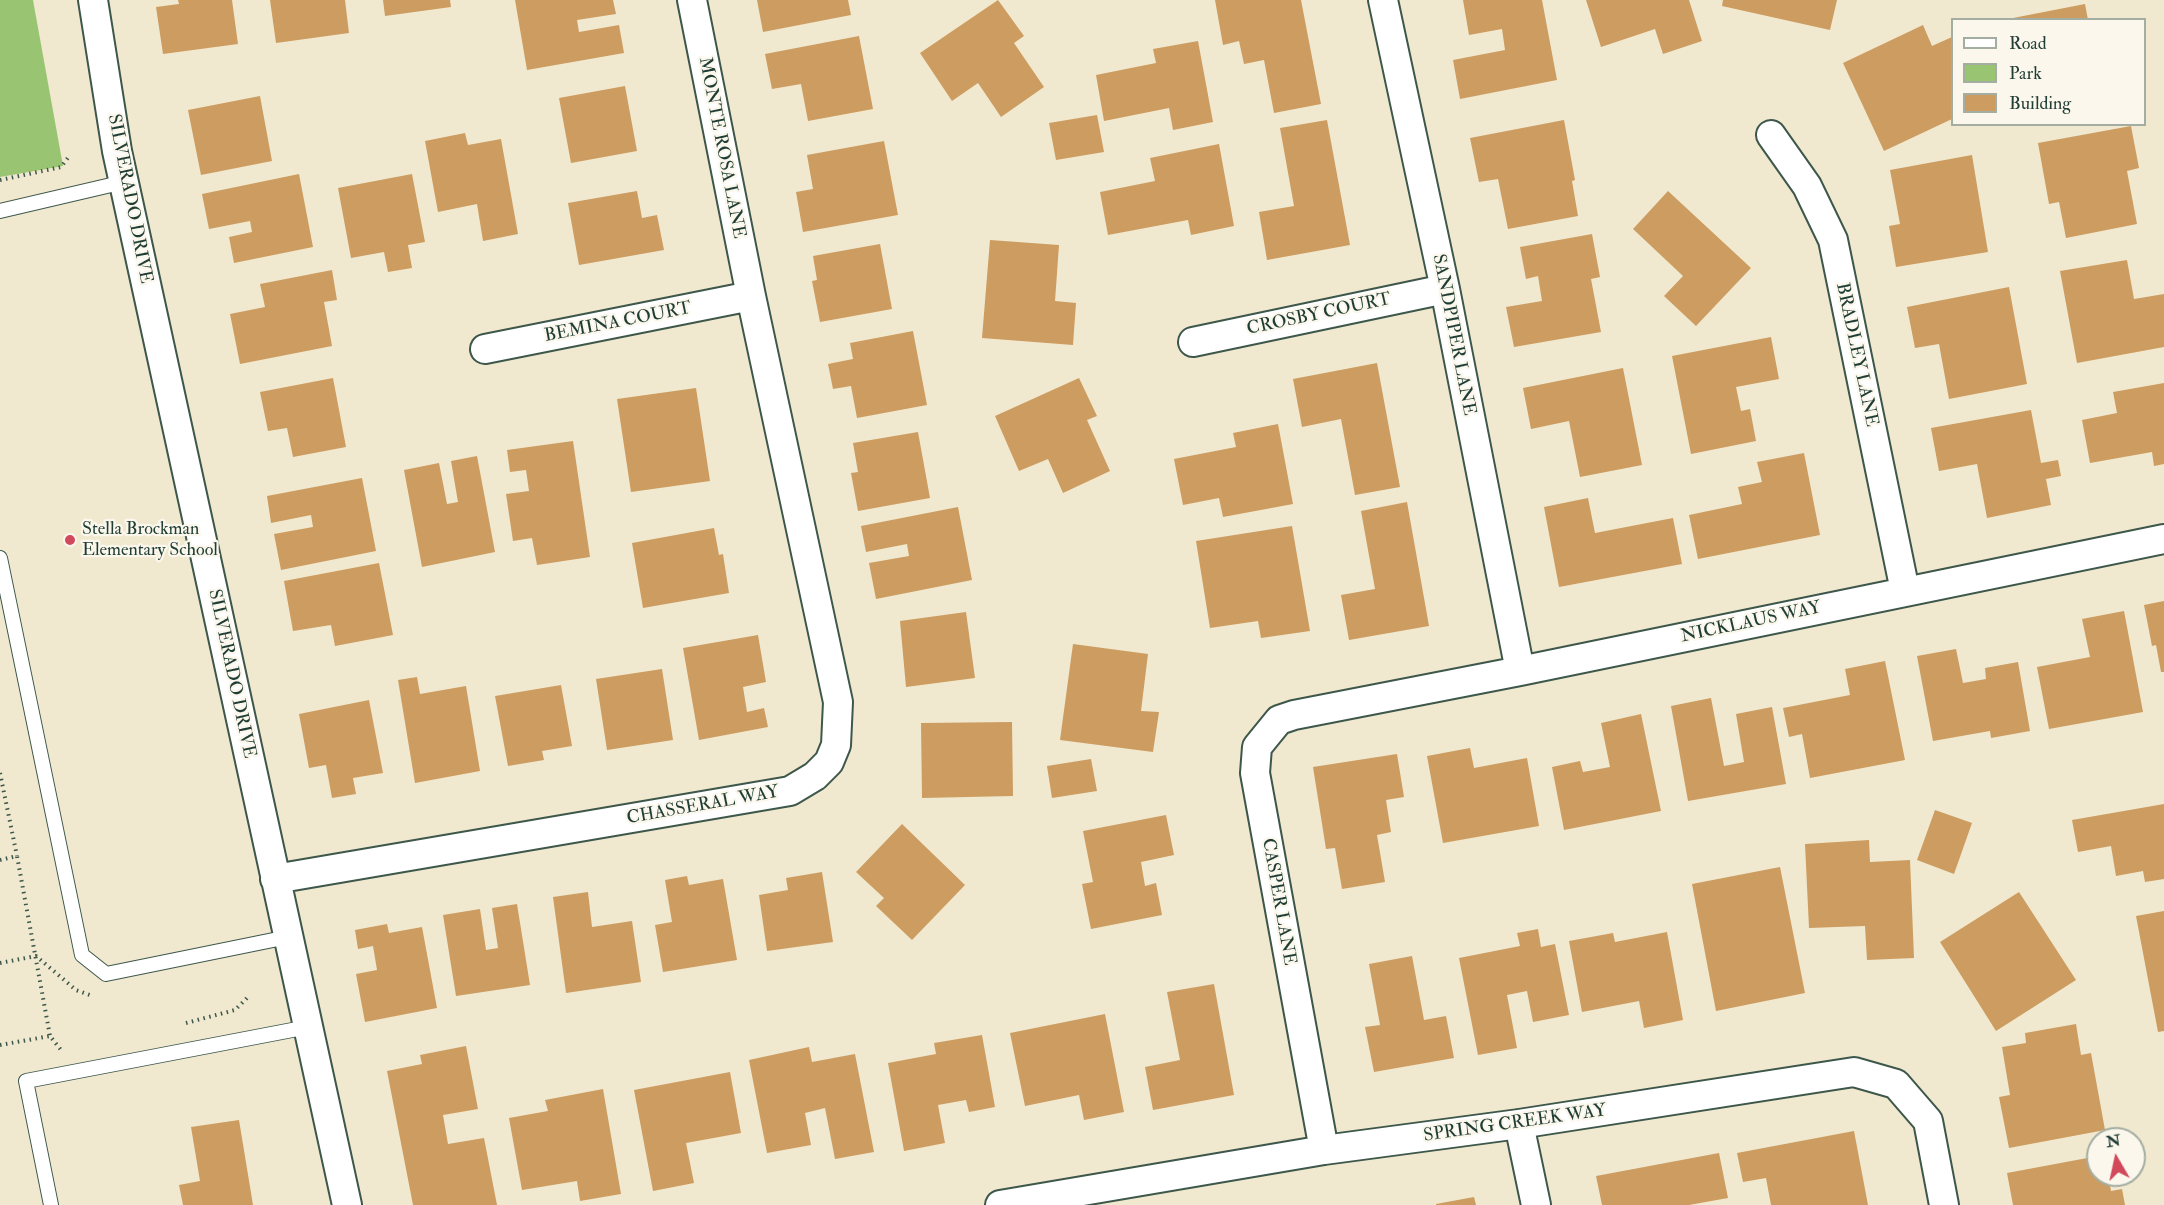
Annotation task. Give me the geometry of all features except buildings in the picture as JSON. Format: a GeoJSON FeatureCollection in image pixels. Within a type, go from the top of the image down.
{"type":"FeatureCollection","features":[{"type":"Feature","properties":{"kind":"street","name":"SILVERADO DRIVE"},"geometry":{"type":"LineString","coordinates":[[93,0],[124,182],[346,1205]]}},
{"type":"Feature","properties":{"kind":"street","name":"MONTE ROSA LANE"},"geometry":{"type":"LineString","coordinates":[[692,0],[751,296]]}},
{"type":"Feature","properties":{"kind":"street","name":"SANDPIPER LANE"},"geometry":{"type":"LineString","coordinates":[[1383,0],[1445,289],[1520,671]]}},
{"type":"Feature","properties":{"kind":"street","name":"BRADLEY LANE"},"geometry":{"type":"LineString","coordinates":[[1771,135],[1807,186],[1833,240],[1905,591]]}},
{"type":"Feature","properties":{"kind":"street","name":"CROSBY COURT"},"geometry":{"type":"LineString","coordinates":[[1193,342],[1445,289]]}},
{"type":"Feature","properties":{"kind":"street","name":"BEMINA COURT"},"geometry":{"type":"LineString","coordinates":[[485,349],[751,296]]}},
{"type":"Feature","properties":{"kind":"street","name":"CHASSERAL WAY"},"geometry":{"type":"LineString","coordinates":[[275,879],[790,791],[815,777],[829,762],[836,745],[838,702],[751,296]]}},
{"type":"Feature","properties":{"kind":"street","name":"NICKLAUS WAY"},"geometry":{"type":"LineString","coordinates":[[1337,706],[1520,671],[2164,539]]}},
{"type":"Feature","properties":{"kind":"street","name":"CASPER LANE"},"geometry":{"type":"LineString","coordinates":[[1324,1150],[1255,773],[1257,747],[1279,720],[1337,706]]}},
{"type":"Feature","properties":{"kind":"street","name":"SPRING CREEK WAY"},"geometry":{"type":"LineString","coordinates":[[1000,1205],[1324,1150],[1520,1124],[1854,1072],[1896,1084],[1928,1121],[1944,1205]]}},
{"type":"Feature","properties":{"kind":"street"},"geometry":{"type":"LineString","coordinates":[[1520,1124],[1536,1205]]}},
{"type":"Feature","properties":{"kind":"lane"},"geometry":{"type":"LineString","coordinates":[[0,211],[124,182]]}},
{"type":"Feature","properties":{"kind":"lane"},"geometry":{"type":"LineString","coordinates":[[0,558],[82,955],[106,974],[288,937]]}},
{"type":"Feature","properties":{"kind":"lane"},"geometry":{"type":"LineString","coordinates":[[51,1205],[26,1081],[308,1027]]}},
{"type":"Feature","properties":{"kind":"path"},"geometry":{"type":"LineString","coordinates":[[0,180],[61,167],[70,155]]}},
{"type":"Feature","properties":{"kind":"path"},"geometry":{"type":"LineString","coordinates":[[0,776],[51,1035],[63,1054]]}},
{"type":"Feature","properties":{"kind":"path"},"geometry":{"type":"LineString","coordinates":[[0,860],[17,856]]}},
{"type":"Feature","properties":{"kind":"path"},"geometry":{"type":"LineString","coordinates":[[0,963],[36,956]]}},
{"type":"Feature","properties":{"kind":"path"},"geometry":{"type":"LineString","coordinates":[[178,1025],[236,1010],[247,998]]}},
{"type":"Feature","properties":{"kind":"path"},"geometry":{"type":"LineString","coordinates":[[0,1045],[51,1035]]}},
{"type":"Feature","properties":{"kind":"green space"},"geometry":{"type":"Polygon","coordinates":[[[0,0],[33,0],[63,166],[0,177],[0,0]]]}},
{"type":"Feature","properties":{"kind":"place","name":"Stella Brockman Elementary School"},"geometry":{"type":"Point","coordinates":[70,540]}}]}
